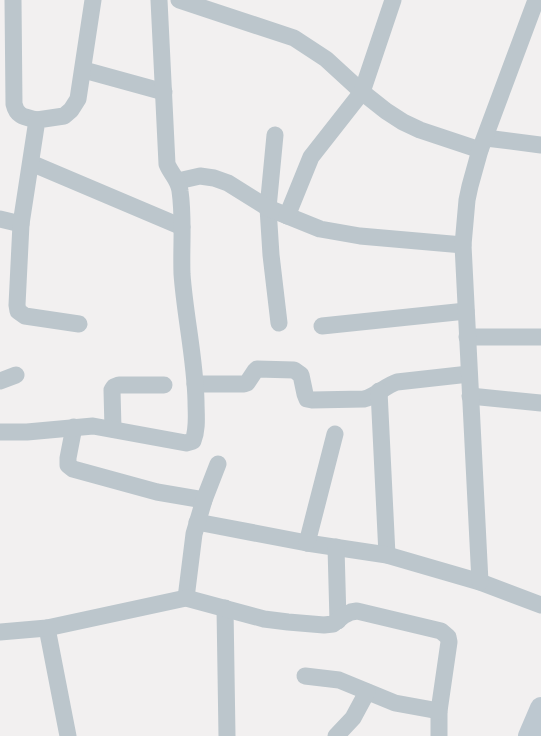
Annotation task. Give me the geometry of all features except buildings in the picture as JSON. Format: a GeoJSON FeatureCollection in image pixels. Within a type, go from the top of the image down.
{"type":"FeatureCollection","features":[{"type":"Feature","properties":{"kind":"main road"},"geometry":{"type":"LineString","coordinates":[[529,736],[541,708]]}},
{"type":"Feature","properties":{"kind":"street"},"geometry":{"type":"LineString","coordinates":[[13,0],[7,92],[16,111],[22,116],[37,120],[64,116],[72,110],[78,99],[84,70],[93,0]]}},
{"type":"Feature","properties":{"kind":"street"},"geometry":{"type":"LineString","coordinates":[[0,432],[27,432],[93,426],[186,443],[193,441],[196,423],[195,384],[182,273],[180,190],[178,181],[170,171],[167,164],[159,0]]}},
{"type":"Feature","properties":{"kind":"street"},"geometry":{"type":"LineString","coordinates":[[179,0],[294,38],[326,59],[362,92],[386,111],[403,122],[420,130],[483,144],[541,145]]}},
{"type":"Feature","properties":{"kind":"street"},"geometry":{"type":"LineString","coordinates":[[288,216],[311,157],[362,92],[393,0]]}},
{"type":"Feature","properties":{"kind":"street"},"geometry":{"type":"LineString","coordinates":[[480,582],[463,245],[467,200],[483,144],[536,6]]}},
{"type":"Feature","properties":{"kind":"street"},"geometry":{"type":"LineString","coordinates":[[84,70],[164,92]]}},
{"type":"Feature","properties":{"kind":"street"},"geometry":{"type":"LineString","coordinates":[[37,120],[21,224],[17,305],[18,311],[25,316],[79,324]]}},
{"type":"Feature","properties":{"kind":"street"},"geometry":{"type":"LineString","coordinates":[[275,135],[268,208],[271,254],[279,323]]}},
{"type":"Feature","properties":{"kind":"street"},"geometry":{"type":"LineString","coordinates":[[31,163],[182,227]]}},
{"type":"Feature","properties":{"kind":"street"},"geometry":{"type":"LineString","coordinates":[[178,181],[200,176],[214,178],[228,183],[268,208],[320,229],[360,236],[463,245]]}},
{"type":"Feature","properties":{"kind":"street"},"geometry":{"type":"LineString","coordinates":[[0,219],[21,224]]}},
{"type":"Feature","properties":{"kind":"street"},"geometry":{"type":"LineString","coordinates":[[322,326],[466,311]]}},
{"type":"Feature","properties":{"kind":"street"},"geometry":{"type":"LineString","coordinates":[[467,337],[541,336]]}},
{"type":"Feature","properties":{"kind":"street"},"geometry":{"type":"LineString","coordinates":[[195,384],[244,384],[257,370],[294,370],[301,375],[307,399],[364,399],[370,398],[390,384],[397,382],[469,374]]}},
{"type":"Feature","properties":{"kind":"street"},"geometry":{"type":"LineString","coordinates":[[0,381],[16,375]]}},
{"type":"Feature","properties":{"kind":"street"},"geometry":{"type":"LineString","coordinates":[[113,429],[112,390],[114,387],[119,384],[164,385]]}},
{"type":"Feature","properties":{"kind":"street"},"geometry":{"type":"LineString","coordinates":[[379,391],[387,555]]}},
{"type":"Feature","properties":{"kind":"street"},"geometry":{"type":"LineString","coordinates":[[470,396],[541,403]]}},
{"type":"Feature","properties":{"kind":"street"},"geometry":{"type":"LineString","coordinates":[[74,427],[68,458],[68,465],[73,469],[157,492],[204,500]]}},
{"type":"Feature","properties":{"kind":"street"},"geometry":{"type":"LineString","coordinates":[[307,543],[336,434]]}},
{"type":"Feature","properties":{"kind":"street"},"geometry":{"type":"LineString","coordinates":[[186,598],[194,534],[204,500],[218,464]]}},
{"type":"Feature","properties":{"kind":"street"},"geometry":{"type":"LineString","coordinates":[[197,522],[307,543],[387,555],[480,582],[541,605]]}},
{"type":"Feature","properties":{"kind":"street"},"geometry":{"type":"LineString","coordinates":[[336,547],[338,621]]}},
{"type":"Feature","properties":{"kind":"street"},"geometry":{"type":"LineString","coordinates":[[0,632],[47,628],[186,598],[264,619],[324,625],[333,624],[351,612],[357,611],[444,633],[448,637],[449,642],[439,711],[439,736]]}},
{"type":"Feature","properties":{"kind":"street"},"geometry":{"type":"LineString","coordinates":[[225,608],[227,736]]}},
{"type":"Feature","properties":{"kind":"street"},"geometry":{"type":"LineString","coordinates":[[47,628],[68,736]]}},
{"type":"Feature","properties":{"kind":"street"},"geometry":{"type":"LineString","coordinates":[[305,676],[339,680],[404,705],[439,711]]}},
{"type":"Feature","properties":{"kind":"street"},"geometry":{"type":"LineString","coordinates":[[336,736],[353,718],[367,692]]}}]}
